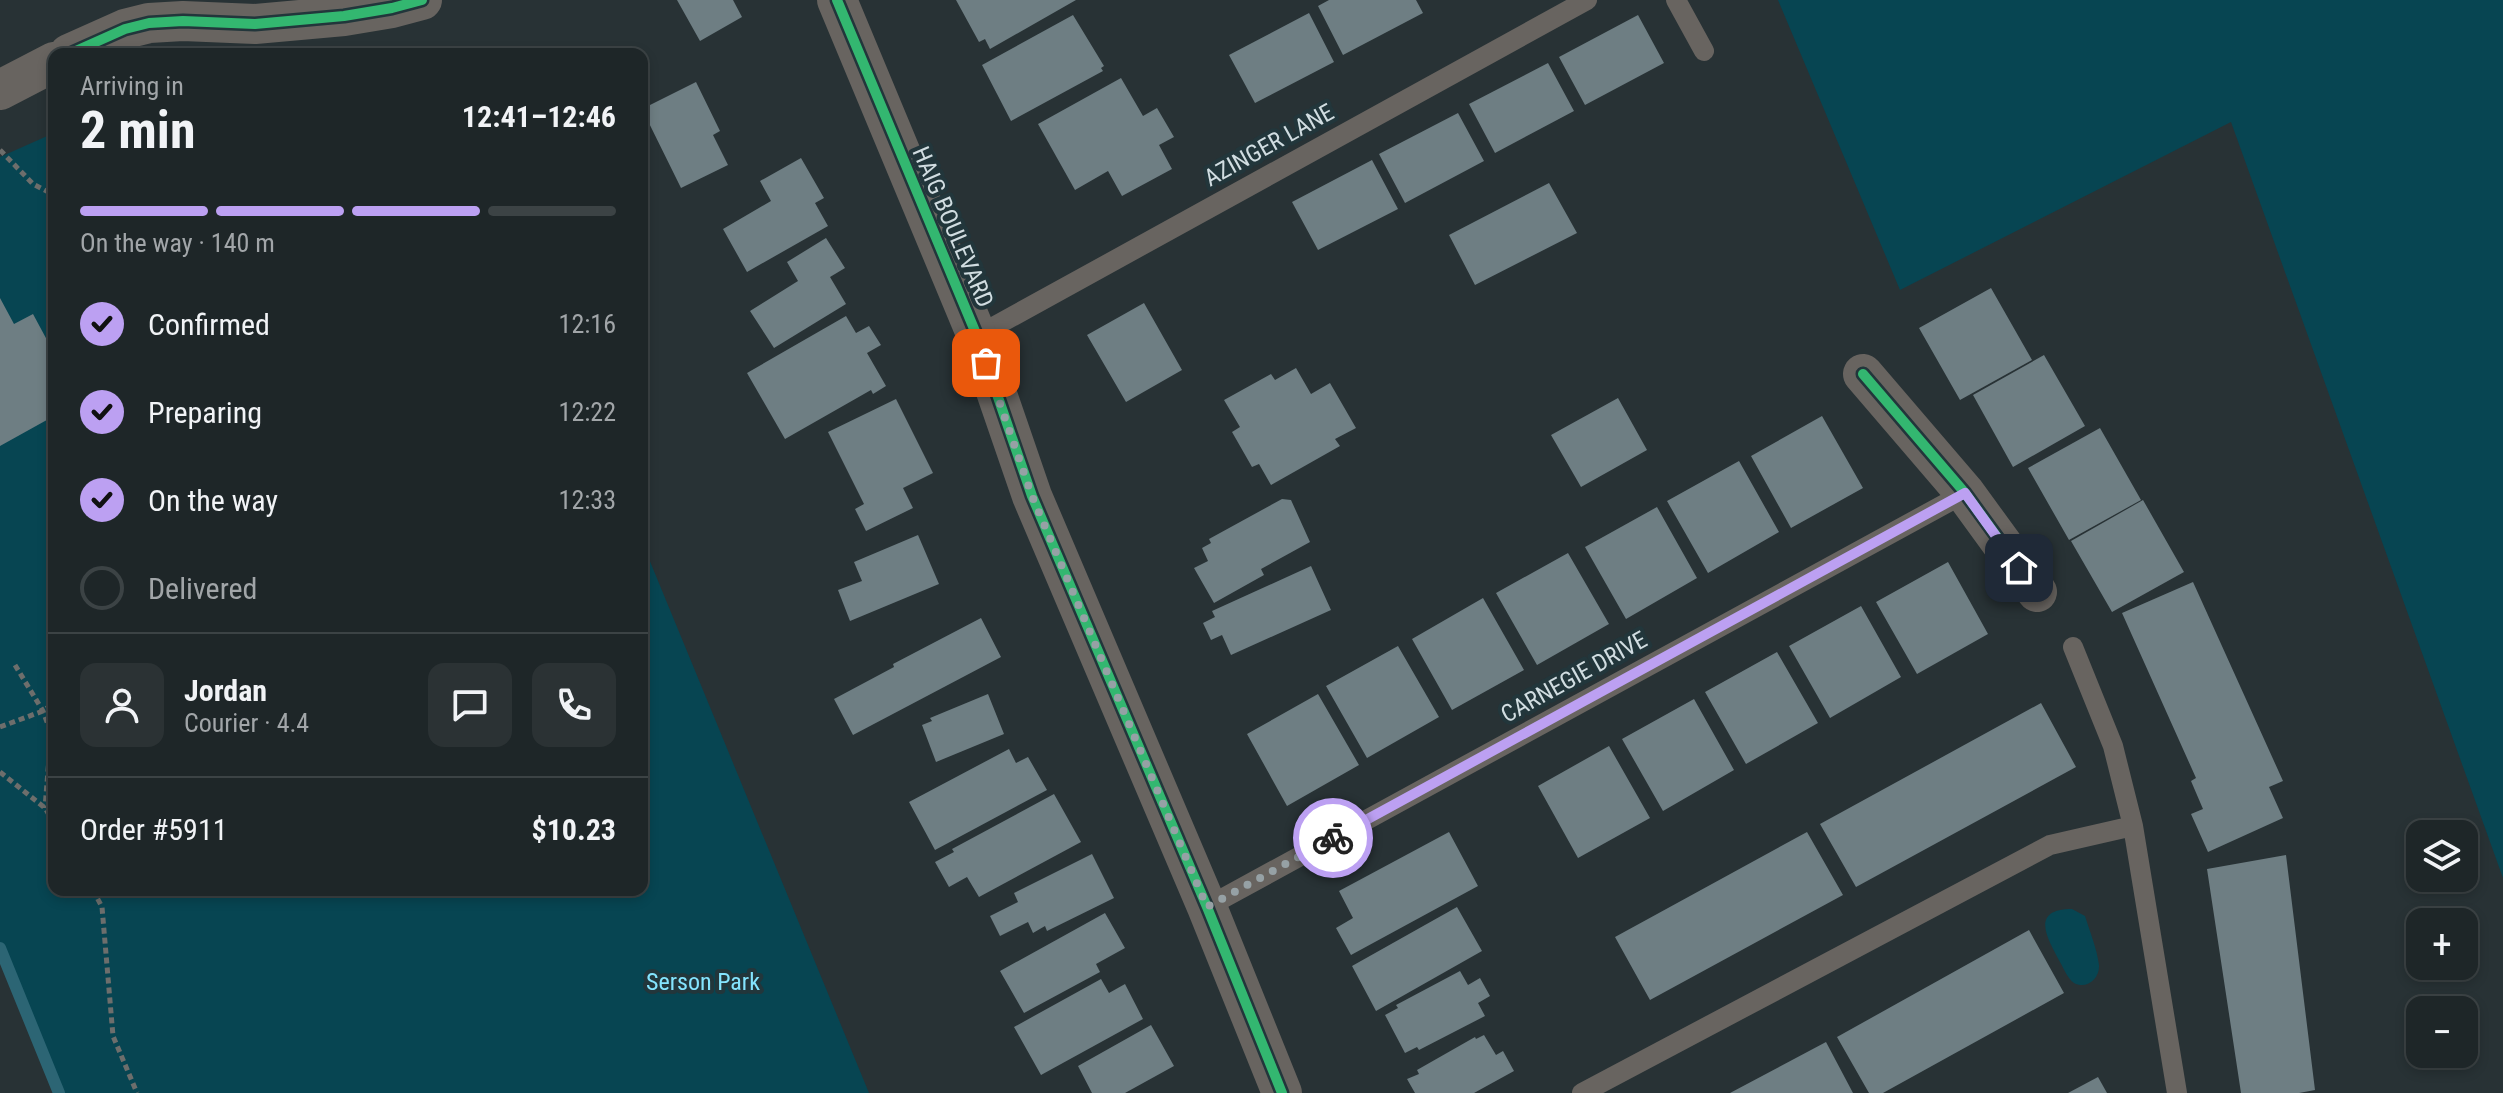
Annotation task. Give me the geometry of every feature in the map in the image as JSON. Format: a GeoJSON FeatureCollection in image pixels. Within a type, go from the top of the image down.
{"type":"FeatureCollection","features":[{"type":"Feature","properties":{"kind":"street"},"geometry":{"type":"LineString","coordinates":[[82,48],[125,29],[149,23],[255,24],[344,16],[422,0]]}},
{"type":"Feature","properties":{"kind":"street","name":"HAIG BOULEVARD"},"geometry":{"type":"LineString","coordinates":[[837,0],[977,336],[1032,496],[1207,907],[1282,1093]]}},
{"type":"Feature","properties":{"kind":"street"},"geometry":{"type":"LineString","coordinates":[[0,90],[48,65]]}},
{"type":"Feature","properties":{"kind":"street"},"geometry":{"type":"LineString","coordinates":[[1863,374],[1965,493],[2037,592]]}},
{"type":"Feature","properties":{"kind":"lane","name":"AZINGER LANE"},"geometry":{"type":"LineString","coordinates":[[977,336],[1587,0]]}},
{"type":"Feature","properties":{"kind":"lane"},"geometry":{"type":"LineString","coordinates":[[1676,0],[1704,51]]}},
{"type":"Feature","properties":{"kind":"lane","name":"CARNEGIE DRIVE"},"geometry":{"type":"LineString","coordinates":[[1207,907],[1965,493]]}},
{"type":"Feature","properties":{"kind":"lane"},"geometry":{"type":"LineString","coordinates":[[2073,647],[2113,746],[2133,826],[2177,1093]]}},
{"type":"Feature","properties":{"kind":"lane"},"geometry":{"type":"LineString","coordinates":[[1582,1093],[2050,845],[2133,826]]}},
{"type":"Feature","properties":{"kind":"path"},"geometry":{"type":"LineString","coordinates":[[0,150],[33,184],[48,192]]}},
{"type":"Feature","properties":{"kind":"path"},"geometry":{"type":"LineString","coordinates":[[15,665],[48,725]]}},
{"type":"Feature","properties":{"kind":"path"},"geometry":{"type":"LineString","coordinates":[[0,727],[48,707]]}},
{"type":"Feature","properties":{"kind":"path"},"geometry":{"type":"LineString","coordinates":[[45,808],[48,770]]}},
{"type":"Feature","properties":{"kind":"path"},"geometry":{"type":"LineString","coordinates":[[0,772],[48,813]]}},
{"type":"Feature","properties":{"kind":"path"},"geometry":{"type":"LineString","coordinates":[[96,896],[102,907],[113,1036],[137,1093]]}},
{"type":"Feature","properties":{"kind":"green space"},"geometry":{"type":"Polygon","coordinates":[[[1778,0],[2503,0],[2503,878],[2231,122],[1900,290],[1778,0]]]}},
{"type":"Feature","properties":{"kind":"green space","name":"Serson Park"},"geometry":{"type":"Polygon","coordinates":[[[48,136],[48,896],[648,896],[648,557],[869,1093],[56,1093],[0,947],[0,157],[48,136]]]}},
{"type":"Feature","properties":{"kind":"green space"},"geometry":{"type":"Polygon","coordinates":[[[2072,909],[2085,916],[2099,965],[2095,978],[2084,985],[2074,983],[2068,976],[2045,928],[2050,914],[2072,909]]]}},
{"type":"Feature","properties":{"kind":"building"},"geometry":{"type":"Polygon","coordinates":[[[677,0],[733,0],[742,17],[700,41],[677,0]]]}},
{"type":"Feature","properties":{"kind":"building"},"geometry":{"type":"Polygon","coordinates":[[[956,0],[1076,0],[990,49],[985,39],[979,42],[956,0]]]}},
{"type":"Feature","properties":{"kind":"building"},"geometry":{"type":"Polygon","coordinates":[[[1329,0],[1416,0],[1423,13],[1343,55],[1318,6],[1329,0]]]}},
{"type":"Feature","properties":{"kind":"building"},"geometry":{"type":"Polygon","coordinates":[[[1309,13],[1334,62],[1255,103],[1229,55],[1309,13]]]}},
{"type":"Feature","properties":{"kind":"building"},"geometry":{"type":"Polygon","coordinates":[[[1073,15],[1104,66],[1101,68],[1103,71],[1011,121],[982,65],[1073,15]]]}},
{"type":"Feature","properties":{"kind":"building"},"geometry":{"type":"Polygon","coordinates":[[[1638,15],[1664,63],[1585,105],[1559,57],[1638,15]]]}},
{"type":"Feature","properties":{"kind":"building"},"geometry":{"type":"Polygon","coordinates":[[[1548,63],[1574,111],[1495,153],[1469,104],[1548,63]]]}},
{"type":"Feature","properties":{"kind":"building"},"geometry":{"type":"Polygon","coordinates":[[[1121,78],[1143,116],[1157,108],[1174,137],[1159,145],[1172,169],[1122,196],[1108,171],[1075,190],[1038,124],[1121,78]]]}},
{"type":"Feature","properties":{"kind":"building"},"geometry":{"type":"Polygon","coordinates":[[[696,82],[720,131],[713,135],[728,165],[681,188],[648,121],[648,106],[696,82]]]}},
{"type":"Feature","properties":{"kind":"building"},"geometry":{"type":"Polygon","coordinates":[[[1458,113],[1484,161],[1405,203],[1379,154],[1458,113]]]}},
{"type":"Feature","properties":{"kind":"building"},"geometry":{"type":"Polygon","coordinates":[[[801,158],[824,198],[815,203],[828,226],[747,272],[723,229],[771,201],[760,181],[801,158]]]}},
{"type":"Feature","properties":{"kind":"building"},"geometry":{"type":"Polygon","coordinates":[[[1372,160],[1398,209],[1318,250],[1292,202],[1372,160]]]}},
{"type":"Feature","properties":{"kind":"building"},"geometry":{"type":"Polygon","coordinates":[[[1549,183],[1577,233],[1475,285],[1449,235],[1549,183]]]}},
{"type":"Feature","properties":{"kind":"building"},"geometry":{"type":"Polygon","coordinates":[[[826,238],[845,268],[830,277],[846,304],[774,348],[750,311],[798,281],[787,262],[826,238]]]}},
{"type":"Feature","properties":{"kind":"building"},"geometry":{"type":"Polygon","coordinates":[[[1991,288],[2032,360],[1960,400],[1919,328],[1991,288]]]}},
{"type":"Feature","properties":{"kind":"building"},"geometry":{"type":"Polygon","coordinates":[[[0,298],[14,324],[33,314],[48,342],[48,419],[0,446],[0,298]]]}},
{"type":"Feature","properties":{"kind":"building"},"geometry":{"type":"Polygon","coordinates":[[[1144,303],[1182,370],[1126,402],[1087,335],[1144,303]]]}},
{"type":"Feature","properties":{"kind":"building"},"geometry":{"type":"Polygon","coordinates":[[[846,316],[856,333],[869,326],[881,345],[867,353],[886,386],[873,394],[871,390],[785,439],[747,373],[846,316]]]}},
{"type":"Feature","properties":{"kind":"building"},"geometry":{"type":"Polygon","coordinates":[[[2044,355],[2085,426],[2013,467],[1973,395],[2044,355]]]}},
{"type":"Feature","properties":{"kind":"building"},"geometry":{"type":"Polygon","coordinates":[[[1296,368],[1311,394],[1330,383],[1356,428],[1335,439],[1340,446],[1271,485],[1259,464],[1252,467],[1232,432],[1240,427],[1224,400],[1271,374],[1275,380],[1296,368]]]}},
{"type":"Feature","properties":{"kind":"building"},"geometry":{"type":"Polygon","coordinates":[[[1618,398],[1647,450],[1581,487],[1551,435],[1618,398]]]}},
{"type":"Feature","properties":{"kind":"building"},"geometry":{"type":"Polygon","coordinates":[[[896,399],[933,473],[903,488],[913,508],[866,531],[855,509],[864,504],[828,432],[896,399]]]}},
{"type":"Feature","properties":{"kind":"building"},"geometry":{"type":"Polygon","coordinates":[[[1822,416],[1863,488],[1791,528],[1751,456],[1822,416]]]}},
{"type":"Feature","properties":{"kind":"building"},"geometry":{"type":"Polygon","coordinates":[[[2100,428],[2141,500],[2069,540],[2028,468],[2100,428]]]}},
{"type":"Feature","properties":{"kind":"building"},"geometry":{"type":"Polygon","coordinates":[[[1739,461],[1779,532],[1708,573],[1667,501],[1739,461]]]}},
{"type":"Feature","properties":{"kind":"building"},"geometry":{"type":"Polygon","coordinates":[[[1282,499],[1291,500],[1310,542],[1261,569],[1264,575],[1214,603],[1194,568],[1208,561],[1202,548],[1211,543],[1209,539],[1282,499]]]}},
{"type":"Feature","properties":{"kind":"building"},"geometry":{"type":"Polygon","coordinates":[[[2143,500],[2184,572],[2112,612],[2071,541],[2143,500]]]}},
{"type":"Feature","properties":{"kind":"building"},"geometry":{"type":"Polygon","coordinates":[[[1657,507],[1697,578],[1626,619],[1585,547],[1657,507]]]}},
{"type":"Feature","properties":{"kind":"building"},"geometry":{"type":"Polygon","coordinates":[[[918,535],[939,584],[850,621],[838,590],[862,581],[854,562],[918,535]]]}},
{"type":"Feature","properties":{"kind":"building"},"geometry":{"type":"Polygon","coordinates":[[[1568,553],[1609,624],[1537,665],[1496,593],[1568,553]]]}},
{"type":"Feature","properties":{"kind":"building"},"geometry":{"type":"Polygon","coordinates":[[[1948,562],[1988,634],[1917,674],[1876,602],[1948,562]]]}},
{"type":"Feature","properties":{"kind":"building"},"geometry":{"type":"Polygon","coordinates":[[[1311,566],[1331,610],[1231,655],[1222,635],[1211,640],[1203,623],[1215,617],[1212,611],[1311,566]]]}},
{"type":"Feature","properties":{"kind":"building"},"geometry":{"type":"Polygon","coordinates":[[[2193,582],[2283,781],[2269,787],[2283,818],[2208,852],[2191,814],[2203,809],[2191,781],[2196,778],[2122,613],[2193,582]]]}},
{"type":"Feature","properties":{"kind":"building"},"geometry":{"type":"Polygon","coordinates":[[[1483,598],[1524,670],[1452,710],[1412,639],[1483,598]]]}},
{"type":"Feature","properties":{"kind":"building"},"geometry":{"type":"Polygon","coordinates":[[[1861,606],[1901,677],[1830,718],[1789,646],[1861,606]]]}},
{"type":"Feature","properties":{"kind":"building"},"geometry":{"type":"Polygon","coordinates":[[[981,618],[1001,657],[853,735],[834,699],[981,618]]]}},
{"type":"Feature","properties":{"kind":"building"},"geometry":{"type":"Polygon","coordinates":[[[1398,646],[1439,717],[1367,758],[1326,686],[1398,646]]]}},
{"type":"Feature","properties":{"kind":"building"},"geometry":{"type":"Polygon","coordinates":[[[1777,652],[1818,723],[1746,764],[1705,692],[1777,652]]]}},
{"type":"Feature","properties":{"kind":"building"},"geometry":{"type":"Polygon","coordinates":[[[988,694],[1004,734],[936,762],[922,725],[932,721],[930,718],[988,694]]]}},
{"type":"Feature","properties":{"kind":"building"},"geometry":{"type":"Polygon","coordinates":[[[1318,694],[1359,765],[1287,806],[1247,734],[1318,694]]]}},
{"type":"Feature","properties":{"kind":"building"},"geometry":{"type":"Polygon","coordinates":[[[1694,699],[1734,770],[1663,811],[1622,739],[1694,699]]]}},
{"type":"Feature","properties":{"kind":"building"},"geometry":{"type":"Polygon","coordinates":[[[2041,703],[2076,767],[1856,887],[1820,824],[2041,703]]]}},
{"type":"Feature","properties":{"kind":"building"},"geometry":{"type":"Polygon","coordinates":[[[1609,746],[1650,818],[1578,858],[1538,786],[1609,746]]]}},
{"type":"Feature","properties":{"kind":"building"},"geometry":{"type":"Polygon","coordinates":[[[1009,749],[1016,763],[1028,757],[1047,790],[935,850],[909,802],[1009,749]]]}},
{"type":"Feature","properties":{"kind":"building"},"geometry":{"type":"Polygon","coordinates":[[[1054,794],[1081,842],[979,897],[967,877],[949,887],[935,862],[954,852],[952,849],[1054,794]]]}},
{"type":"Feature","properties":{"kind":"building"},"geometry":{"type":"Polygon","coordinates":[[[1449,832],[1478,886],[1351,955],[1336,928],[1353,918],[1339,891],[1449,832]]]}},
{"type":"Feature","properties":{"kind":"building"},"geometry":{"type":"Polygon","coordinates":[[[1807,832],[1843,895],[1650,1000],[1615,937],[1807,832]]]}},
{"type":"Feature","properties":{"kind":"building"},"geometry":{"type":"Polygon","coordinates":[[[1092,854],[1114,898],[1047,931],[1045,926],[1033,933],[1028,922],[1000,936],[990,916],[1018,902],[1014,893],[1092,854]]]}},
{"type":"Feature","properties":{"kind":"building"},"geometry":{"type":"Polygon","coordinates":[[[2286,855],[2315,1090],[2241,1093],[2207,869],[2286,855]]]}},
{"type":"Feature","properties":{"kind":"building"},"geometry":{"type":"Polygon","coordinates":[[[1457,907],[1482,951],[1376,1011],[1352,966],[1457,907]]]}},
{"type":"Feature","properties":{"kind":"building"},"geometry":{"type":"Polygon","coordinates":[[[1105,913],[1125,948],[1096,964],[1100,972],[1024,1013],[1000,971],[1105,913]]]}},
{"type":"Feature","properties":{"kind":"building"},"geometry":{"type":"Polygon","coordinates":[[[2029,930],[2064,993],[1883,1093],[1869,1093],[1837,1037],[2029,930]]]}},
{"type":"Feature","properties":{"kind":"building"},"geometry":{"type":"Polygon","coordinates":[[[1460,971],[1468,985],[1480,978],[1490,996],[1478,1003],[1485,1016],[1419,1050],[1417,1047],[1405,1053],[1385,1015],[1398,1008],[1396,1005],[1460,971]]]}},
{"type":"Feature","properties":{"kind":"building"},"geometry":{"type":"Polygon","coordinates":[[[1101,979],[1109,993],[1125,984],[1143,1019],[1041,1075],[1014,1027],[1101,979]]]}},
{"type":"Feature","properties":{"kind":"building"},"geometry":{"type":"Polygon","coordinates":[[[1151,1025],[1174,1066],[1125,1093],[1092,1093],[1078,1066],[1151,1025]]]}},
{"type":"Feature","properties":{"kind":"building"},"geometry":{"type":"Polygon","coordinates":[[[1484,1035],[1496,1055],[1503,1051],[1514,1071],[1474,1093],[1415,1093],[1407,1079],[1419,1074],[1417,1070],[1484,1035]]]}},
{"type":"Feature","properties":{"kind":"building"},"geometry":{"type":"Polygon","coordinates":[[[1826,1042],[1853,1093],[1730,1093],[1826,1042]]]}},
{"type":"Feature","properties":{"kind":"building"},"geometry":{"type":"Polygon","coordinates":[[[2098,1077],[2107,1093],[2068,1093],[2098,1077]]]}},
{"type":"Feature","properties":{"kind":"waterway"},"geometry":{"type":"LineString","coordinates":[[0,948],[59,1093]]}},
{"type":"Feature","properties":{"kind":"cycle path"},"geometry":{"type":"LineString","coordinates":[[82,48],[125,29],[149,23],[255,24],[344,16],[422,0]]}},
{"type":"Feature","properties":{"kind":"cycle path"},"geometry":{"type":"LineString","coordinates":[[837,0],[977,336],[1032,496],[1207,907],[1282,1093]]}},
{"type":"Feature","properties":{"kind":"cycle path"},"geometry":{"type":"LineString","coordinates":[[1863,374],[1965,493],[2037,592]]}},
{"type":"Feature","properties":{"kind":"way so far"},"geometry":{"type":"LineString","coordinates":[[986,363],[1032,496],[1207,907],[1333,838]]}},
{"type":"Feature","properties":{"kind":"route"},"geometry":{"type":"LineString","coordinates":[[1333,838],[1965,493],[2019,568]]}}]}
